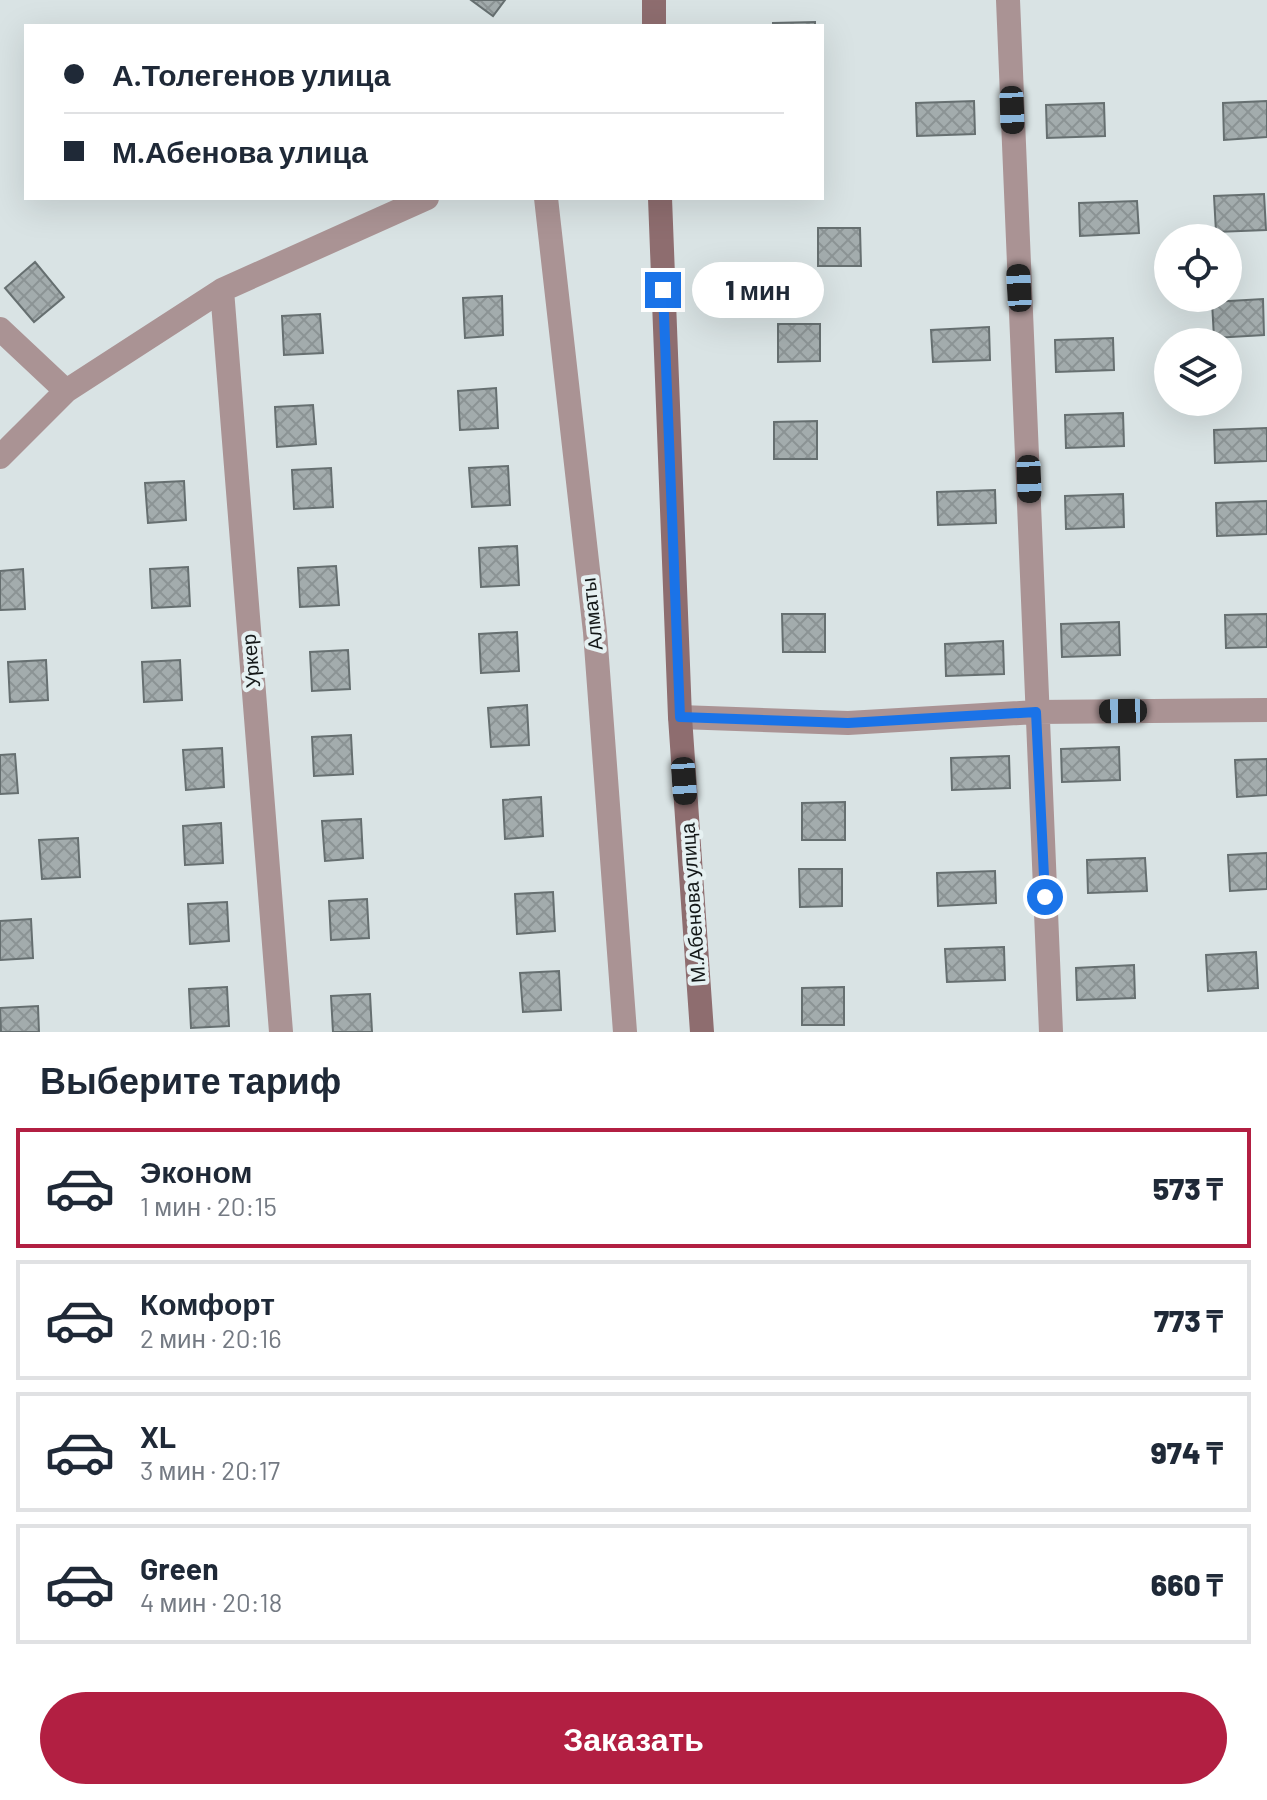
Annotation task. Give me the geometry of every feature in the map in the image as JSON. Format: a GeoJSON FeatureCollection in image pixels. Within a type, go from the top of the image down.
{"type":"FeatureCollection","features":[{"type":"Feature","properties":{"kind":"main road"},"geometry":{"type":"LineString","coordinates":[[654,0],[654,24]]}},
{"type":"Feature","properties":{"kind":"main road","name":"М.Абенова улица"},"geometry":{"type":"LineString","coordinates":[[660,200],[680,717],[702,1032]]}},
{"type":"Feature","properties":{"kind":"street"},"geometry":{"type":"LineString","coordinates":[[1008,0],[1051,1032]]}},
{"type":"Feature","properties":{"kind":"street"},"geometry":{"type":"LineString","coordinates":[[0,457],[66,391],[222,290],[423,200]]}},
{"type":"Feature","properties":{"kind":"street","name":"Алматы"},"geometry":{"type":"LineString","coordinates":[[546,200],[595,632],[625,1032]]}},
{"type":"Feature","properties":{"kind":"street","name":"Уркер"},"geometry":{"type":"LineString","coordinates":[[222,290],[281,1032]]}},
{"type":"Feature","properties":{"kind":"street"},"geometry":{"type":"LineString","coordinates":[[0,329],[66,391]]}},
{"type":"Feature","properties":{"kind":"street"},"geometry":{"type":"LineString","coordinates":[[680,717],[848,723],[1036,712],[1267,710]]}},
{"type":"Feature","properties":{"kind":"building"},"geometry":{"type":"Polygon","coordinates":[[[471,0],[505,0],[493,16],[471,0]]]}},
{"type":"Feature","properties":{"kind":"building"},"geometry":{"type":"Polygon","coordinates":[[[815,22],[815,24],[773,24],[815,22]]]}},
{"type":"Feature","properties":{"kind":"building"},"geometry":{"type":"Polygon","coordinates":[[[974,101],[975,134],[917,136],[916,103],[974,101]]]}},
{"type":"Feature","properties":{"kind":"building"},"geometry":{"type":"Polygon","coordinates":[[[1267,101],[1267,137],[1224,140],[1223,103],[1267,101]]]}},
{"type":"Feature","properties":{"kind":"building"},"geometry":{"type":"Polygon","coordinates":[[[1104,103],[1105,136],[1047,138],[1046,105],[1104,103]]]}},
{"type":"Feature","properties":{"kind":"building"},"geometry":{"type":"Polygon","coordinates":[[[1264,194],[1266,230],[1242,231],[1242,224],[1216,224],[1214,196],[1264,194]]]}},
{"type":"Feature","properties":{"kind":"building"},"geometry":{"type":"Polygon","coordinates":[[[1137,201],[1139,233],[1080,236],[1079,203],[1137,201]]]}},
{"type":"Feature","properties":{"kind":"building"},"geometry":{"type":"Polygon","coordinates":[[[818,228],[860,228],[861,266],[818,266],[818,228]]]}},
{"type":"Feature","properties":{"kind":"building"},"geometry":{"type":"Polygon","coordinates":[[[35,262],[64,297],[34,322],[5,288],[35,262]]]}},
{"type":"Feature","properties":{"kind":"building"},"geometry":{"type":"Polygon","coordinates":[[[502,296],[503,335],[465,338],[463,298],[502,296]]]}},
{"type":"Feature","properties":{"kind":"building"},"geometry":{"type":"Polygon","coordinates":[[[1263,299],[1264,335],[1242,336],[1242,328],[1213,328],[1213,312],[1242,312],[1242,300],[1263,299]]]}},
{"type":"Feature","properties":{"kind":"building"},"geometry":{"type":"Polygon","coordinates":[[[320,314],[323,353],[284,355],[282,316],[320,314]]]}},
{"type":"Feature","properties":{"kind":"building"},"geometry":{"type":"Polygon","coordinates":[[[778,324],[820,324],[820,361],[778,362],[778,324]]]}},
{"type":"Feature","properties":{"kind":"building"},"geometry":{"type":"Polygon","coordinates":[[[989,327],[990,360],[933,362],[931,330],[989,327]]]}},
{"type":"Feature","properties":{"kind":"building"},"geometry":{"type":"Polygon","coordinates":[[[1113,338],[1114,370],[1056,372],[1055,340],[1113,338]]]}},
{"type":"Feature","properties":{"kind":"building"},"geometry":{"type":"Polygon","coordinates":[[[496,388],[498,428],[460,430],[458,391],[496,388]]]}},
{"type":"Feature","properties":{"kind":"building"},"geometry":{"type":"Polygon","coordinates":[[[313,405],[316,444],[277,447],[275,407],[313,405]]]}},
{"type":"Feature","properties":{"kind":"building"},"geometry":{"type":"Polygon","coordinates":[[[1123,413],[1124,446],[1066,448],[1065,415],[1123,413]]]}},
{"type":"Feature","properties":{"kind":"building"},"geometry":{"type":"Polygon","coordinates":[[[817,421],[817,459],[774,459],[774,422],[817,421]]]}},
{"type":"Feature","properties":{"kind":"building"},"geometry":{"type":"Polygon","coordinates":[[[1267,428],[1267,461],[1215,463],[1214,430],[1267,428]]]}},
{"type":"Feature","properties":{"kind":"building"},"geometry":{"type":"Polygon","coordinates":[[[508,466],[510,505],[472,507],[469,468],[508,466]]]}},
{"type":"Feature","properties":{"kind":"building"},"geometry":{"type":"Polygon","coordinates":[[[331,468],[333,507],[294,509],[292,470],[331,468]]]}},
{"type":"Feature","properties":{"kind":"building"},"geometry":{"type":"Polygon","coordinates":[[[184,481],[186,520],[148,523],[145,483],[184,481]]]}},
{"type":"Feature","properties":{"kind":"building"},"geometry":{"type":"Polygon","coordinates":[[[995,490],[996,523],[938,525],[937,492],[995,490]]]}},
{"type":"Feature","properties":{"kind":"building"},"geometry":{"type":"Polygon","coordinates":[[[1123,494],[1124,527],[1066,529],[1065,496],[1123,494]]]}},
{"type":"Feature","properties":{"kind":"building"},"geometry":{"type":"Polygon","coordinates":[[[1267,501],[1267,534],[1217,536],[1216,503],[1267,501]]]}},
{"type":"Feature","properties":{"kind":"building"},"geometry":{"type":"Polygon","coordinates":[[[517,546],[519,585],[481,587],[479,548],[517,546]]]}},
{"type":"Feature","properties":{"kind":"building"},"geometry":{"type":"Polygon","coordinates":[[[336,566],[339,605],[300,607],[298,568],[336,566]]]}},
{"type":"Feature","properties":{"kind":"building"},"geometry":{"type":"Polygon","coordinates":[[[188,567],[190,606],[152,608],[150,569],[188,567]]]}},
{"type":"Feature","properties":{"kind":"building"},"geometry":{"type":"Polygon","coordinates":[[[23,569],[25,609],[0,610],[0,571],[23,569]]]}},
{"type":"Feature","properties":{"kind":"building"},"geometry":{"type":"Polygon","coordinates":[[[782,614],[825,614],[825,652],[783,652],[782,614]]]}},
{"type":"Feature","properties":{"kind":"building"},"geometry":{"type":"Polygon","coordinates":[[[1267,614],[1267,647],[1226,648],[1225,615],[1267,614]]]}},
{"type":"Feature","properties":{"kind":"building"},"geometry":{"type":"Polygon","coordinates":[[[1119,622],[1120,655],[1062,657],[1061,624],[1119,622]]]}},
{"type":"Feature","properties":{"kind":"building"},"geometry":{"type":"Polygon","coordinates":[[[517,632],[519,671],[481,673],[479,634],[517,632]]]}},
{"type":"Feature","properties":{"kind":"building"},"geometry":{"type":"Polygon","coordinates":[[[1003,641],[1004,674],[946,676],[945,644],[1003,641]]]}},
{"type":"Feature","properties":{"kind":"building"},"geometry":{"type":"Polygon","coordinates":[[[348,650],[350,689],[312,691],[310,652],[348,650]]]}},
{"type":"Feature","properties":{"kind":"building"},"geometry":{"type":"Polygon","coordinates":[[[46,660],[48,700],[10,702],[8,662],[46,660]]]}},
{"type":"Feature","properties":{"kind":"building"},"geometry":{"type":"Polygon","coordinates":[[[180,660],[182,700],[144,702],[142,662],[180,660]]]}},
{"type":"Feature","properties":{"kind":"building"},"geometry":{"type":"Polygon","coordinates":[[[527,705],[529,745],[491,747],[488,708],[527,705]]]}},
{"type":"Feature","properties":{"kind":"building"},"geometry":{"type":"Polygon","coordinates":[[[351,735],[353,774],[314,776],[312,737],[351,735]]]}},
{"type":"Feature","properties":{"kind":"building"},"geometry":{"type":"Polygon","coordinates":[[[1119,747],[1120,780],[1062,782],[1061,749],[1119,747]]]}},
{"type":"Feature","properties":{"kind":"building"},"geometry":{"type":"Polygon","coordinates":[[[222,748],[224,787],[186,790],[183,750],[222,748]]]}},
{"type":"Feature","properties":{"kind":"building"},"geometry":{"type":"Polygon","coordinates":[[[15,754],[18,793],[0,794],[0,755],[15,754]]]}},
{"type":"Feature","properties":{"kind":"building"},"geometry":{"type":"Polygon","coordinates":[[[1009,756],[1010,788],[952,790],[951,758],[1009,756]]]}},
{"type":"Feature","properties":{"kind":"building"},"geometry":{"type":"Polygon","coordinates":[[[1267,759],[1267,795],[1237,797],[1235,760],[1267,759]]]}},
{"type":"Feature","properties":{"kind":"building"},"geometry":{"type":"Polygon","coordinates":[[[541,797],[543,836],[505,839],[503,800],[541,797]]]}},
{"type":"Feature","properties":{"kind":"building"},"geometry":{"type":"Polygon","coordinates":[[[845,802],[845,840],[802,840],[802,803],[845,802]]]}},
{"type":"Feature","properties":{"kind":"building"},"geometry":{"type":"Polygon","coordinates":[[[361,819],[363,858],[325,861],[322,821],[361,819]]]}},
{"type":"Feature","properties":{"kind":"building"},"geometry":{"type":"Polygon","coordinates":[[[221,823],[223,863],[185,865],[183,826],[221,823]]]}},
{"type":"Feature","properties":{"kind":"building"},"geometry":{"type":"Polygon","coordinates":[[[78,838],[80,877],[42,879],[39,840],[78,838]]]}},
{"type":"Feature","properties":{"kind":"building"},"geometry":{"type":"Polygon","coordinates":[[[1267,853],[1267,889],[1230,891],[1228,855],[1267,853]]]}},
{"type":"Feature","properties":{"kind":"building"},"geometry":{"type":"Polygon","coordinates":[[[1145,858],[1147,891],[1088,893],[1087,860],[1145,858]]]}},
{"type":"Feature","properties":{"kind":"building"},"geometry":{"type":"Polygon","coordinates":[[[799,869],[842,869],[842,906],[800,907],[799,869]]]}},
{"type":"Feature","properties":{"kind":"building"},"geometry":{"type":"Polygon","coordinates":[[[995,871],[996,903],[938,906],[937,873],[995,871]]]}},
{"type":"Feature","properties":{"kind":"building"},"geometry":{"type":"Polygon","coordinates":[[[553,892],[555,931],[517,934],[515,894],[553,892]]]}},
{"type":"Feature","properties":{"kind":"building"},"geometry":{"type":"Polygon","coordinates":[[[367,899],[369,938],[331,940],[329,901],[367,899]]]}},
{"type":"Feature","properties":{"kind":"building"},"geometry":{"type":"Polygon","coordinates":[[[227,902],[229,941],[190,944],[188,904],[227,902]]]}},
{"type":"Feature","properties":{"kind":"building"},"geometry":{"type":"Polygon","coordinates":[[[31,919],[33,958],[0,960],[0,921],[31,919]]]}},
{"type":"Feature","properties":{"kind":"building"},"geometry":{"type":"Polygon","coordinates":[[[1004,947],[1005,980],[947,982],[945,949],[1004,947]]]}},
{"type":"Feature","properties":{"kind":"building"},"geometry":{"type":"Polygon","coordinates":[[[1256,952],[1258,988],[1208,991],[1206,955],[1256,952]]]}},
{"type":"Feature","properties":{"kind":"building"},"geometry":{"type":"Polygon","coordinates":[[[1134,965],[1135,998],[1077,1000],[1076,968],[1134,965]]]}},
{"type":"Feature","properties":{"kind":"building"},"geometry":{"type":"Polygon","coordinates":[[[559,971],[561,1010],[523,1012],[520,973],[559,971]]]}},
{"type":"Feature","properties":{"kind":"building"},"geometry":{"type":"Polygon","coordinates":[[[227,987],[229,1026],[191,1028],[189,989],[227,987]]]}},
{"type":"Feature","properties":{"kind":"building"},"geometry":{"type":"Polygon","coordinates":[[[844,987],[844,1025],[802,1025],[802,988],[844,987]]]}},
{"type":"Feature","properties":{"kind":"building"},"geometry":{"type":"Polygon","coordinates":[[[370,994],[372,1032],[333,1032],[331,996],[370,994]]]}},
{"type":"Feature","properties":{"kind":"building"},"geometry":{"type":"Polygon","coordinates":[[[38,1006],[39,1032],[1,1032],[0,1008],[38,1006]]]}},
{"type":"Feature","properties":{"kind":"route"},"geometry":{"type":"LineString","coordinates":[[663,290],[680,717],[848,723],[1036,712],[1045,897]]}}]}
